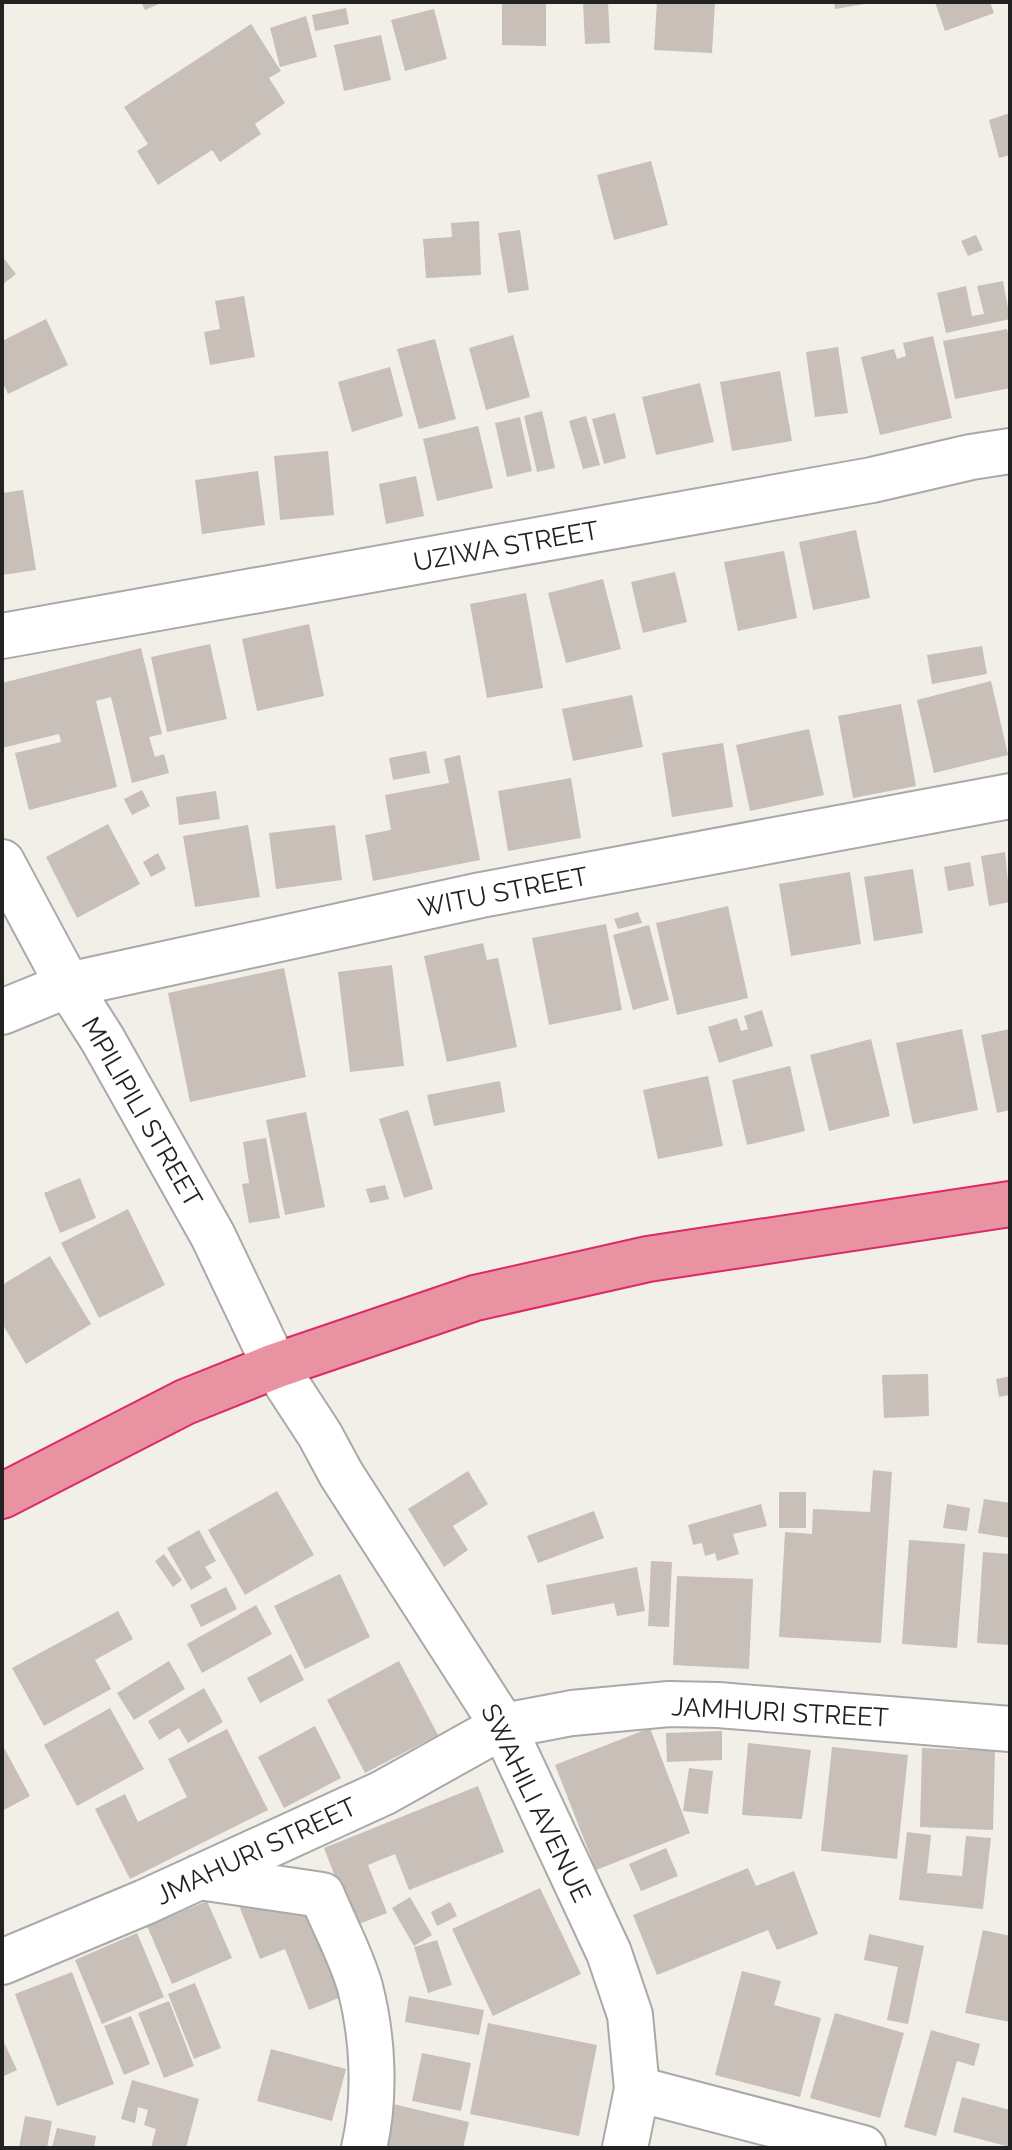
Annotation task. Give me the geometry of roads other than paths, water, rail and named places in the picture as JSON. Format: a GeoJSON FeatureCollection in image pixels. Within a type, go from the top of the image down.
{"type":"FeatureCollection","features":[{"type":"Feature","properties":{"kind":"highway"},"geometry":{"type":"LineString","coordinates":[[2,1496],[185,1402],[275,1366],[475,1298],[648,1259],[1010,1204]]}},
{"type":"Feature","properties":{"kind":"street","name":"UZIWA STREET"},"geometry":{"type":"LineString","coordinates":[[2,636],[872,480],[1010,451]]}},
{"type":"Feature","properties":{"kind":"street","name":"WITU STREET"},"geometry":{"type":"LineString","coordinates":[[2,1012],[68,985],[481,895],[1010,796]]}},
{"type":"Feature","properties":{"kind":"street","name":"MPILIPILI STREET"},"geometry":{"type":"LineString","coordinates":[[2,862],[68,985],[103,1040],[213,1236],[275,1366]]}},
{"type":"Feature","properties":{"kind":"street","name":"SWAHILI AVENUE"},"geometry":{"type":"LineString","coordinates":[[275,1366],[503,1726],[609,1953],[630,2015],[637,2089],[625,2148]]}},
{"type":"Feature","properties":{"kind":"street","name":"JAMHURI STREET"},"geometry":{"type":"LineString","coordinates":[[503,1726],[572,1713],[669,1704],[718,1705],[1010,1729]]}},
{"type":"Feature","properties":{"kind":"street","name":"JMAHURI STREET"},"geometry":{"type":"LineString","coordinates":[[2,1962],[145,1902],[383,1793],[503,1726]]}},
{"type":"Feature","properties":{"kind":"street"},"geometry":{"type":"LineString","coordinates":[[199,1877],[322,1895],[360,1986],[366,2018],[371,2082],[364,2148]]}},
{"type":"Feature","properties":{"kind":"street"},"geometry":{"type":"LineString","coordinates":[[637,2089],[863,2148]]}}]}
